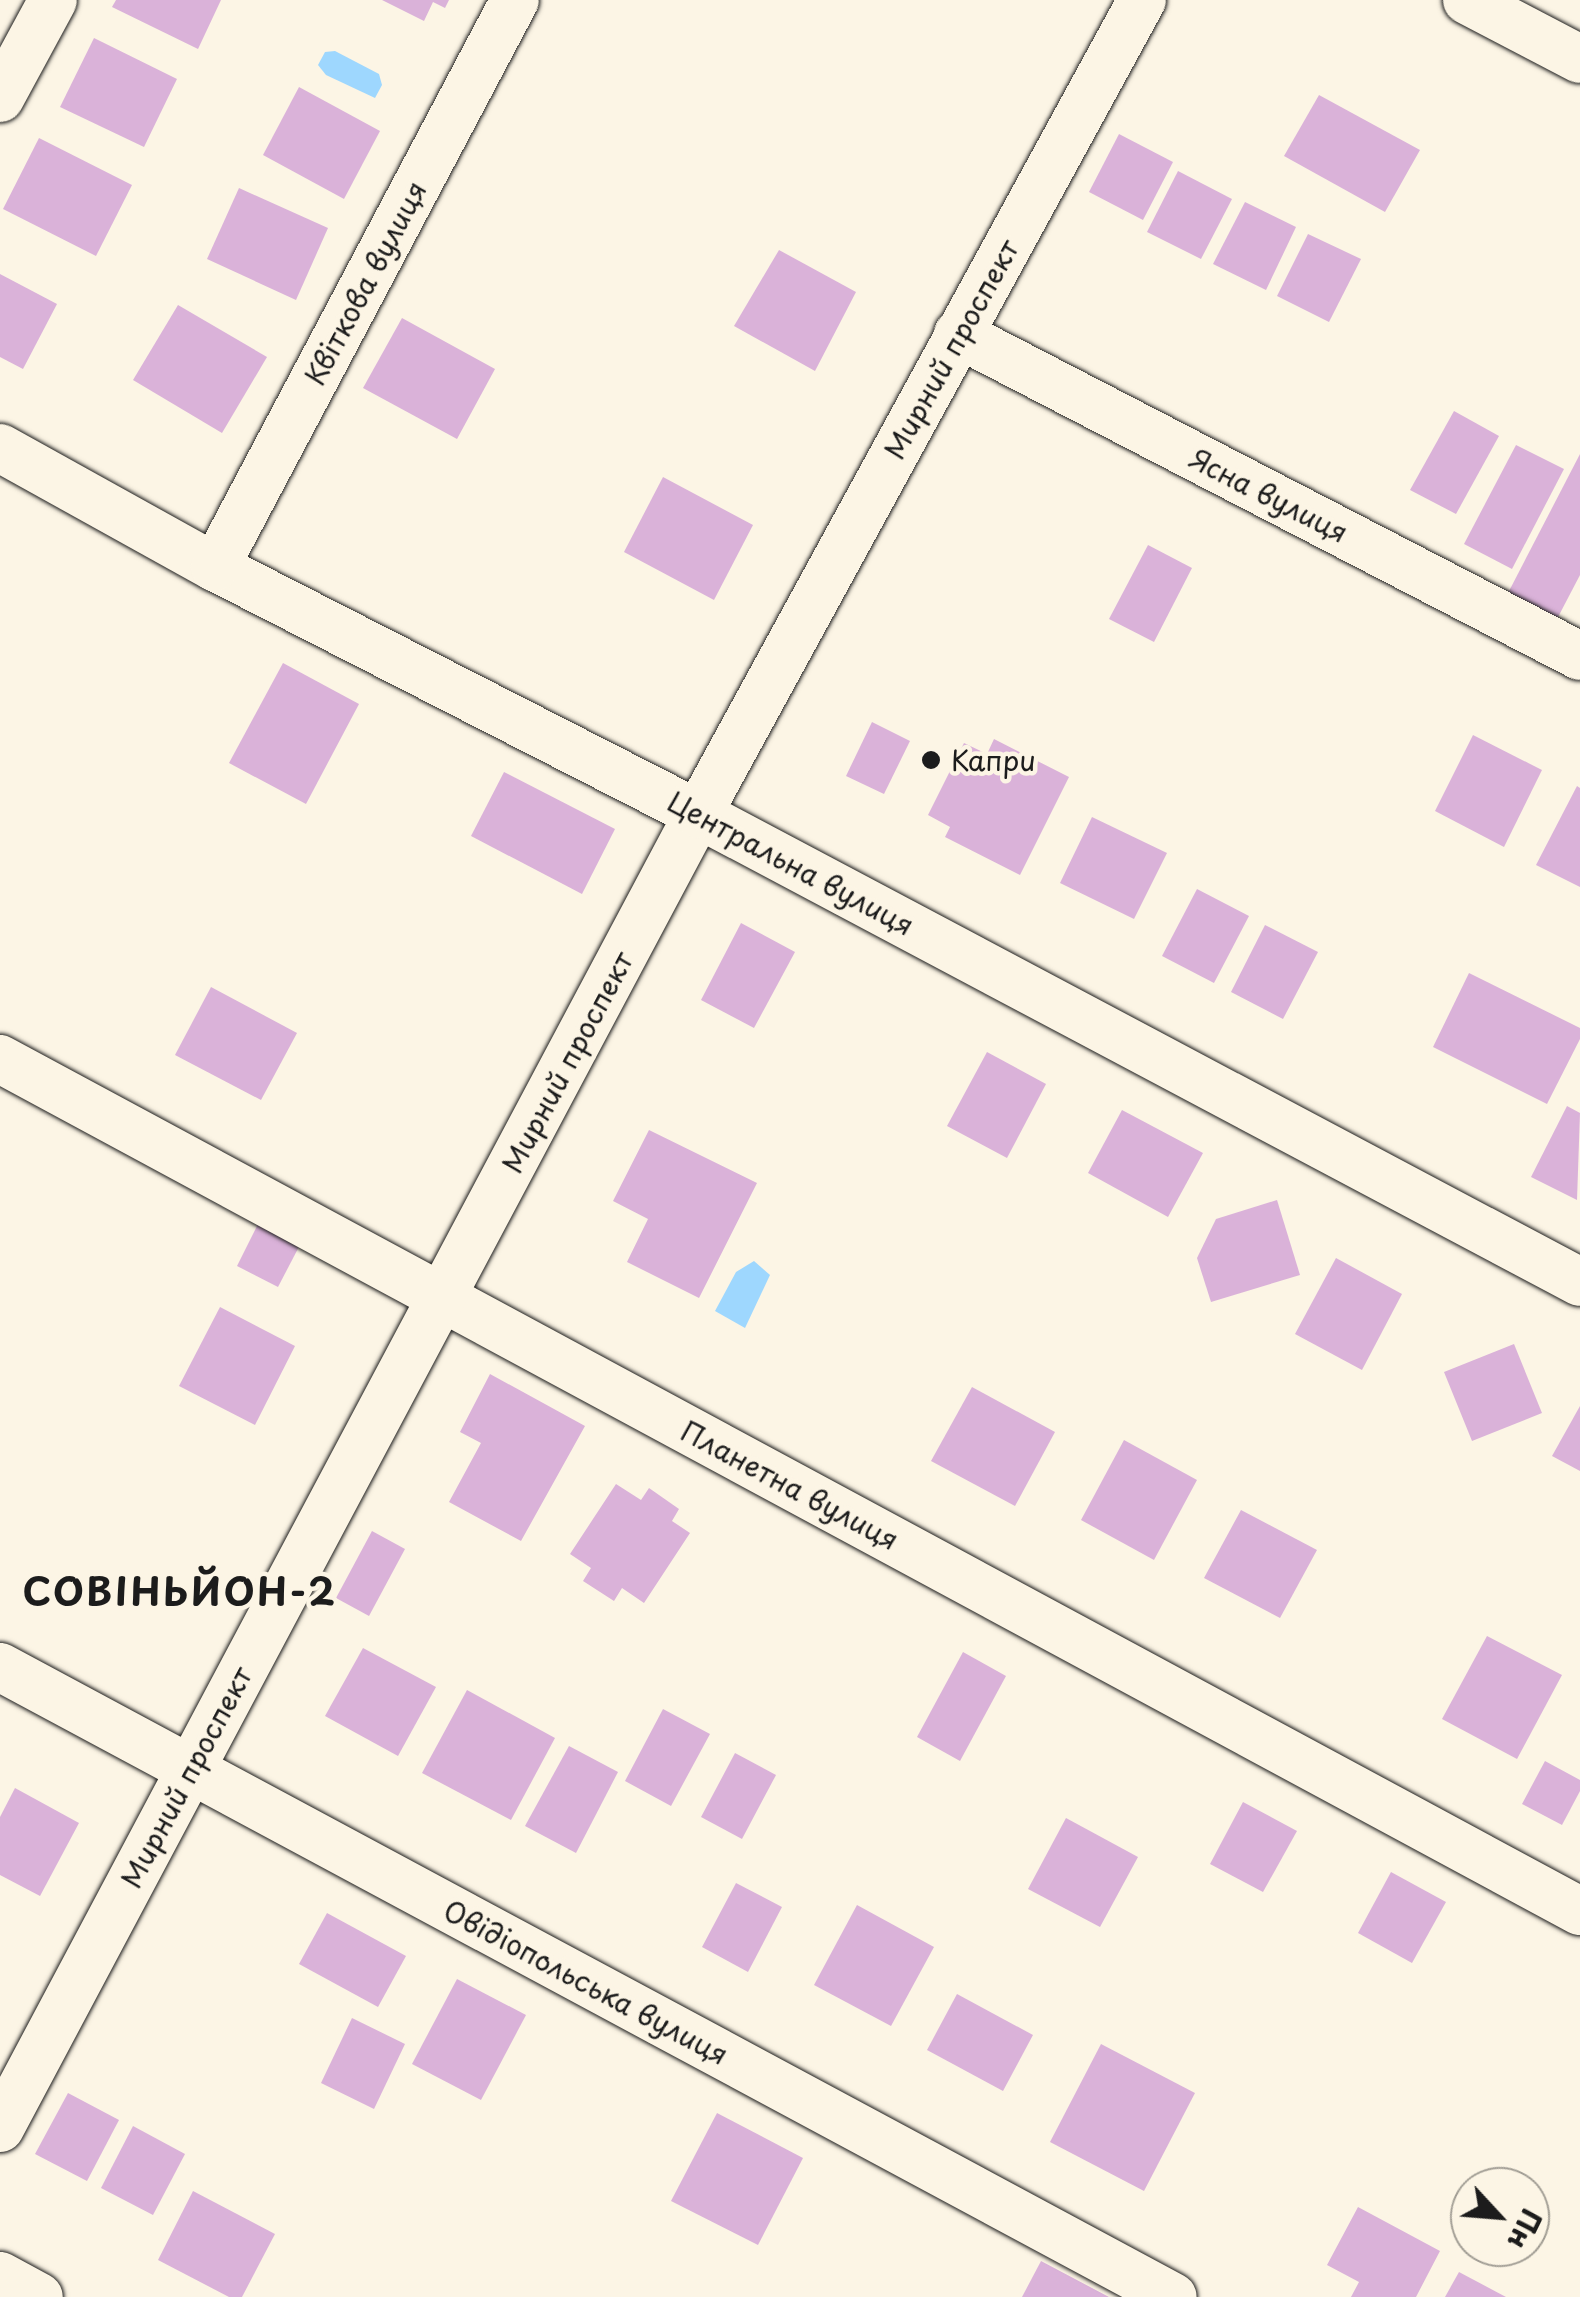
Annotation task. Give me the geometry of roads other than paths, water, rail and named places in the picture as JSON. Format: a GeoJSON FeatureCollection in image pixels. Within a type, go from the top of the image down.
{"type":"FeatureCollection","features":[{"type":"Feature","properties":{"kind":"street"},"geometry":{"type":"LineString","coordinates":[[0,98],[53,0]]}},
{"type":"Feature","properties":{"kind":"street","name":"Квіткова вулиця"},"geometry":{"type":"LineString","coordinates":[[215,567],[515,0]]}},
{"type":"Feature","properties":{"kind":"street","name":"Мирний проспект"},"geometry":{"type":"LineString","coordinates":[[0,2128],[698,814],[1142,0]]}},
{"type":"Feature","properties":{"kind":"street"},"geometry":{"type":"LineString","coordinates":[[1467,0],[1580,59]]}},
{"type":"Feature","properties":{"kind":"street","name":"Ясна вулиця"},"geometry":{"type":"LineString","coordinates":[[958,334],[1580,656]]}},
{"type":"Feature","properties":{"kind":"street","name":"Центральна вулиця"},"geometry":{"type":"LineString","coordinates":[[0,448],[215,567],[698,814],[1580,1282]]}},
{"type":"Feature","properties":{"kind":"street","name":"Планетна вулиця"},"geometry":{"type":"LineString","coordinates":[[0,1059],[1580,1911]]}},
{"type":"Feature","properties":{"kind":"street","name":"Овідіопольська вулиця"},"geometry":{"type":"LineString","coordinates":[[0,1666],[1173,2297]]}},
{"type":"Feature","properties":{"kind":"street"},"geometry":{"type":"LineString","coordinates":[[0,2276],[39,2297]]}},
{"type":"Feature","properties":{"kind":"water"},"geometry":{"type":"Polygon","coordinates":[[[335,51],[379,74],[382,85],[375,98],[326,75],[318,65],[325,52],[335,51]]]}},
{"type":"Feature","properties":{"kind":"water"},"geometry":{"type":"Polygon","coordinates":[[[754,1261],[770,1275],[745,1328],[715,1311],[736,1272],[754,1261]]]}},
{"type":"Feature","properties":{"kind":"place","name":"Капри"},"geometry":{"type":"Point","coordinates":[931,760]}},
{"type":"Feature","properties":{"kind":"district","name":"СОВІНЬЙОН-2"},"geometry":{"type":"Point","coordinates":[180,1591]}}]}
